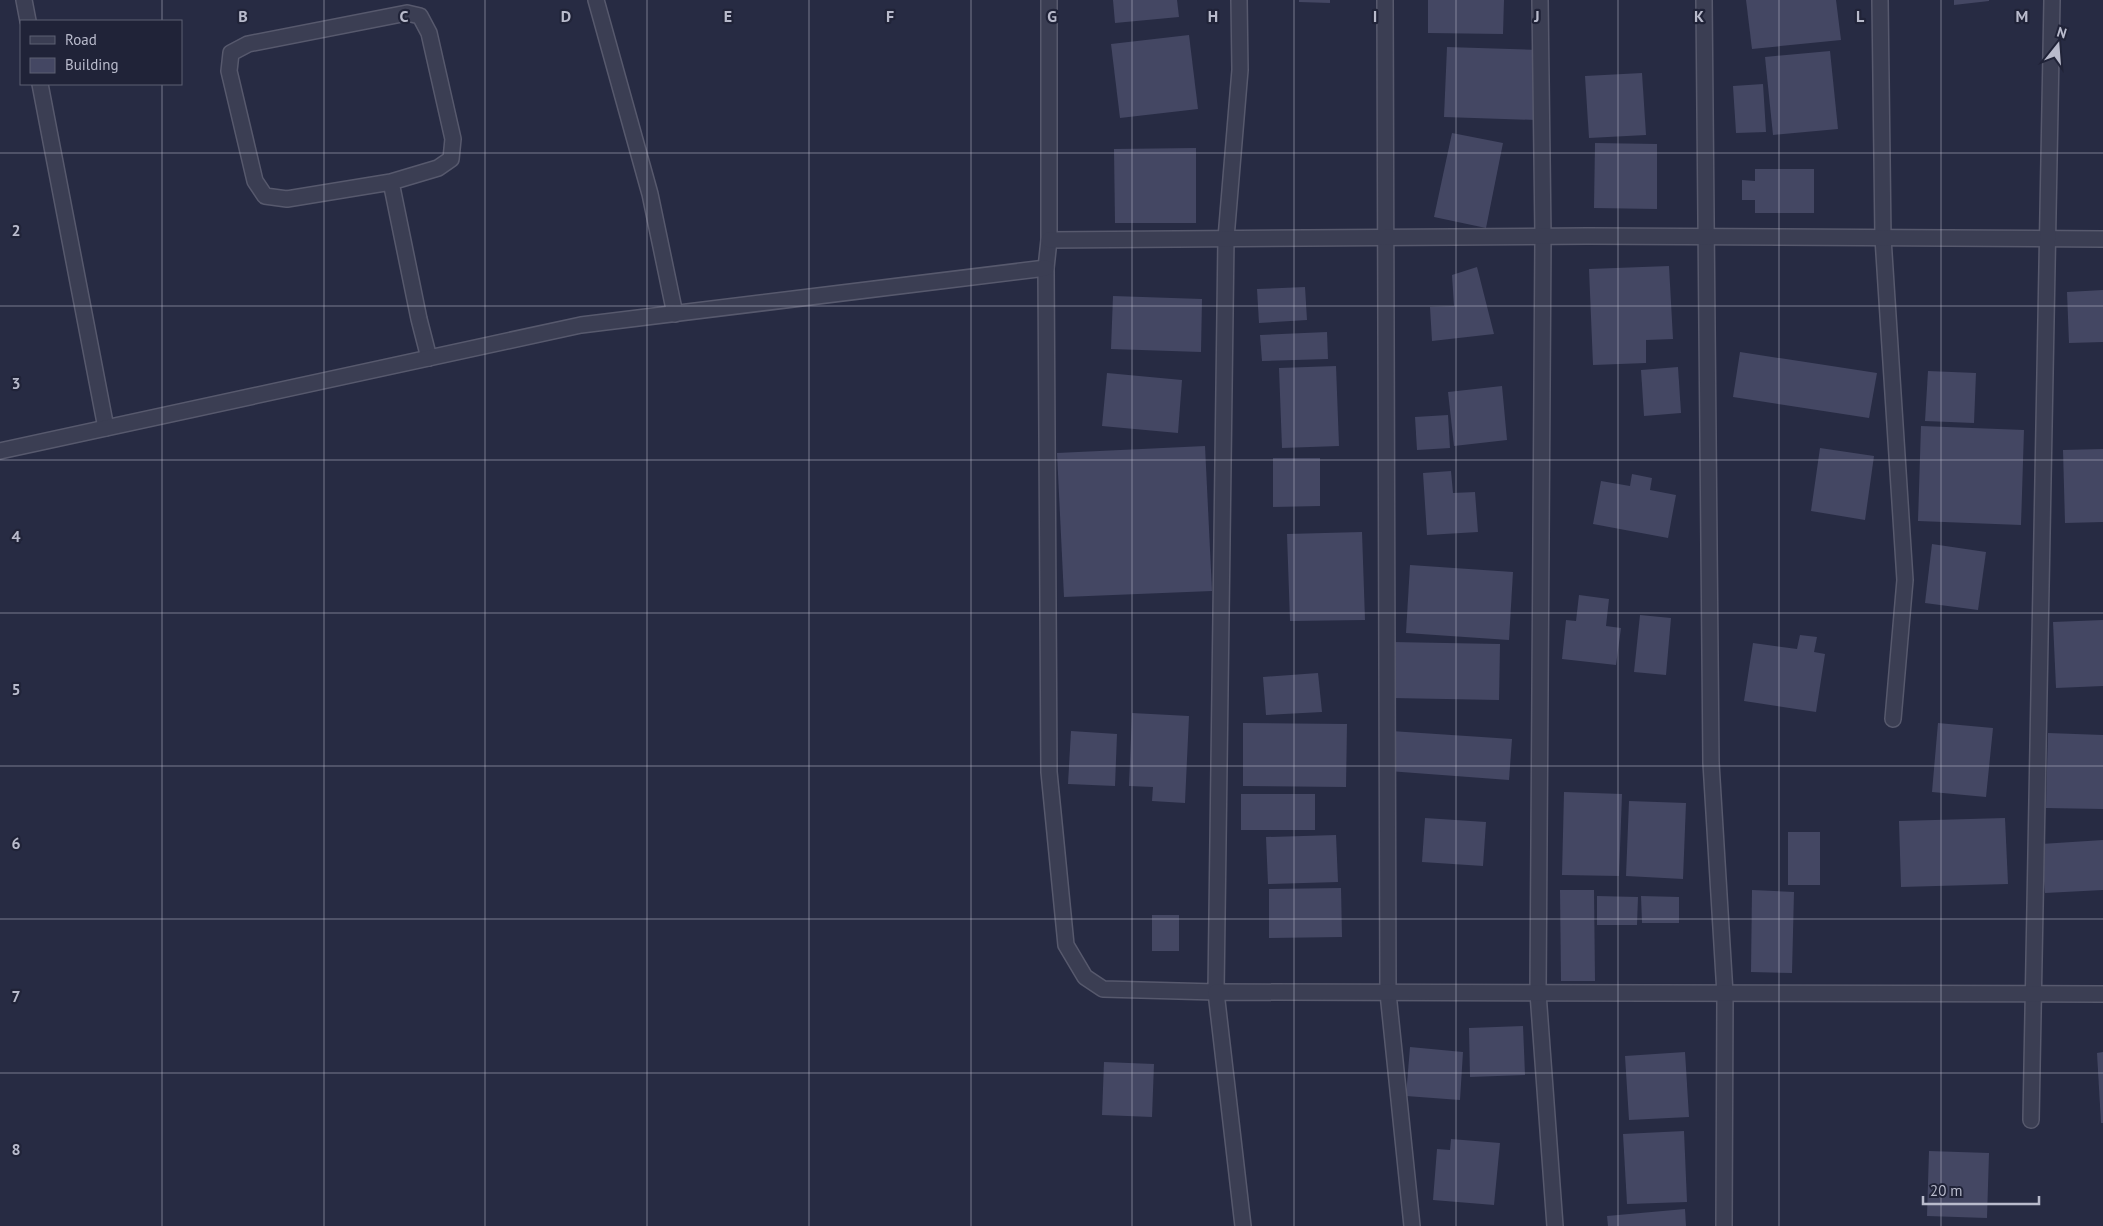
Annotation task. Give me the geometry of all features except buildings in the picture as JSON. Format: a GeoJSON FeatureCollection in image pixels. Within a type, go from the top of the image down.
{"type":"FeatureCollection","features":[{"type":"Feature","properties":{"kind":"street"},"geometry":{"type":"LineString","coordinates":[[24,0],[28,20]]}},
{"type":"Feature","properties":{"kind":"street"},"geometry":{"type":"LineString","coordinates":[[596,0],[650,194],[675,314]]}},
{"type":"Feature","properties":{"kind":"street"},"geometry":{"type":"LineString","coordinates":[[1049,0],[1049,240],[1046,268],[1049,772],[1066,945],[1085,977],[1103,989],[1216,992],[2103,994]]}},
{"type":"Feature","properties":{"kind":"street"},"geometry":{"type":"LineString","coordinates":[[1239,0],[1240,70],[1226,238],[1216,992],[1243,1226]]}},
{"type":"Feature","properties":{"kind":"street"},"geometry":{"type":"LineString","coordinates":[[1385,0],[1388,993],[1412,1226]]}},
{"type":"Feature","properties":{"kind":"street"},"geometry":{"type":"LineString","coordinates":[[1540,0],[1543,236],[1538,993],[1555,1226]]}},
{"type":"Feature","properties":{"kind":"street"},"geometry":{"type":"LineString","coordinates":[[1704,0],[1711,763],[1725,994],[1724,1226]]}},
{"type":"Feature","properties":{"kind":"street"},"geometry":{"type":"LineString","coordinates":[[1880,0],[1884,238],[1905,580],[1893,720]]}},
{"type":"Feature","properties":{"kind":"street"},"geometry":{"type":"LineString","coordinates":[[2031,1120],[2052,0]]}},
{"type":"Feature","properties":{"kind":"street"},"geometry":{"type":"LineString","coordinates":[[407,13],[420,16],[429,33],[453,139],[451,159],[438,168],[391,182],[287,199],[265,196],[255,180],[229,71],[231,53],[248,44],[257,42],[407,13]]}},
{"type":"Feature","properties":{"kind":"street"},"geometry":{"type":"LineString","coordinates":[[40,85],[106,428]]}},
{"type":"Feature","properties":{"kind":"street"},"geometry":{"type":"LineString","coordinates":[[391,182],[419,319],[429,358]]}},
{"type":"Feature","properties":{"kind":"street"},"geometry":{"type":"LineString","coordinates":[[1049,240],[1543,236],[2103,239]]}},
{"type":"Feature","properties":{"kind":"street"},"geometry":{"type":"LineString","coordinates":[[0,451],[581,325],[1046,268]]}}]}
